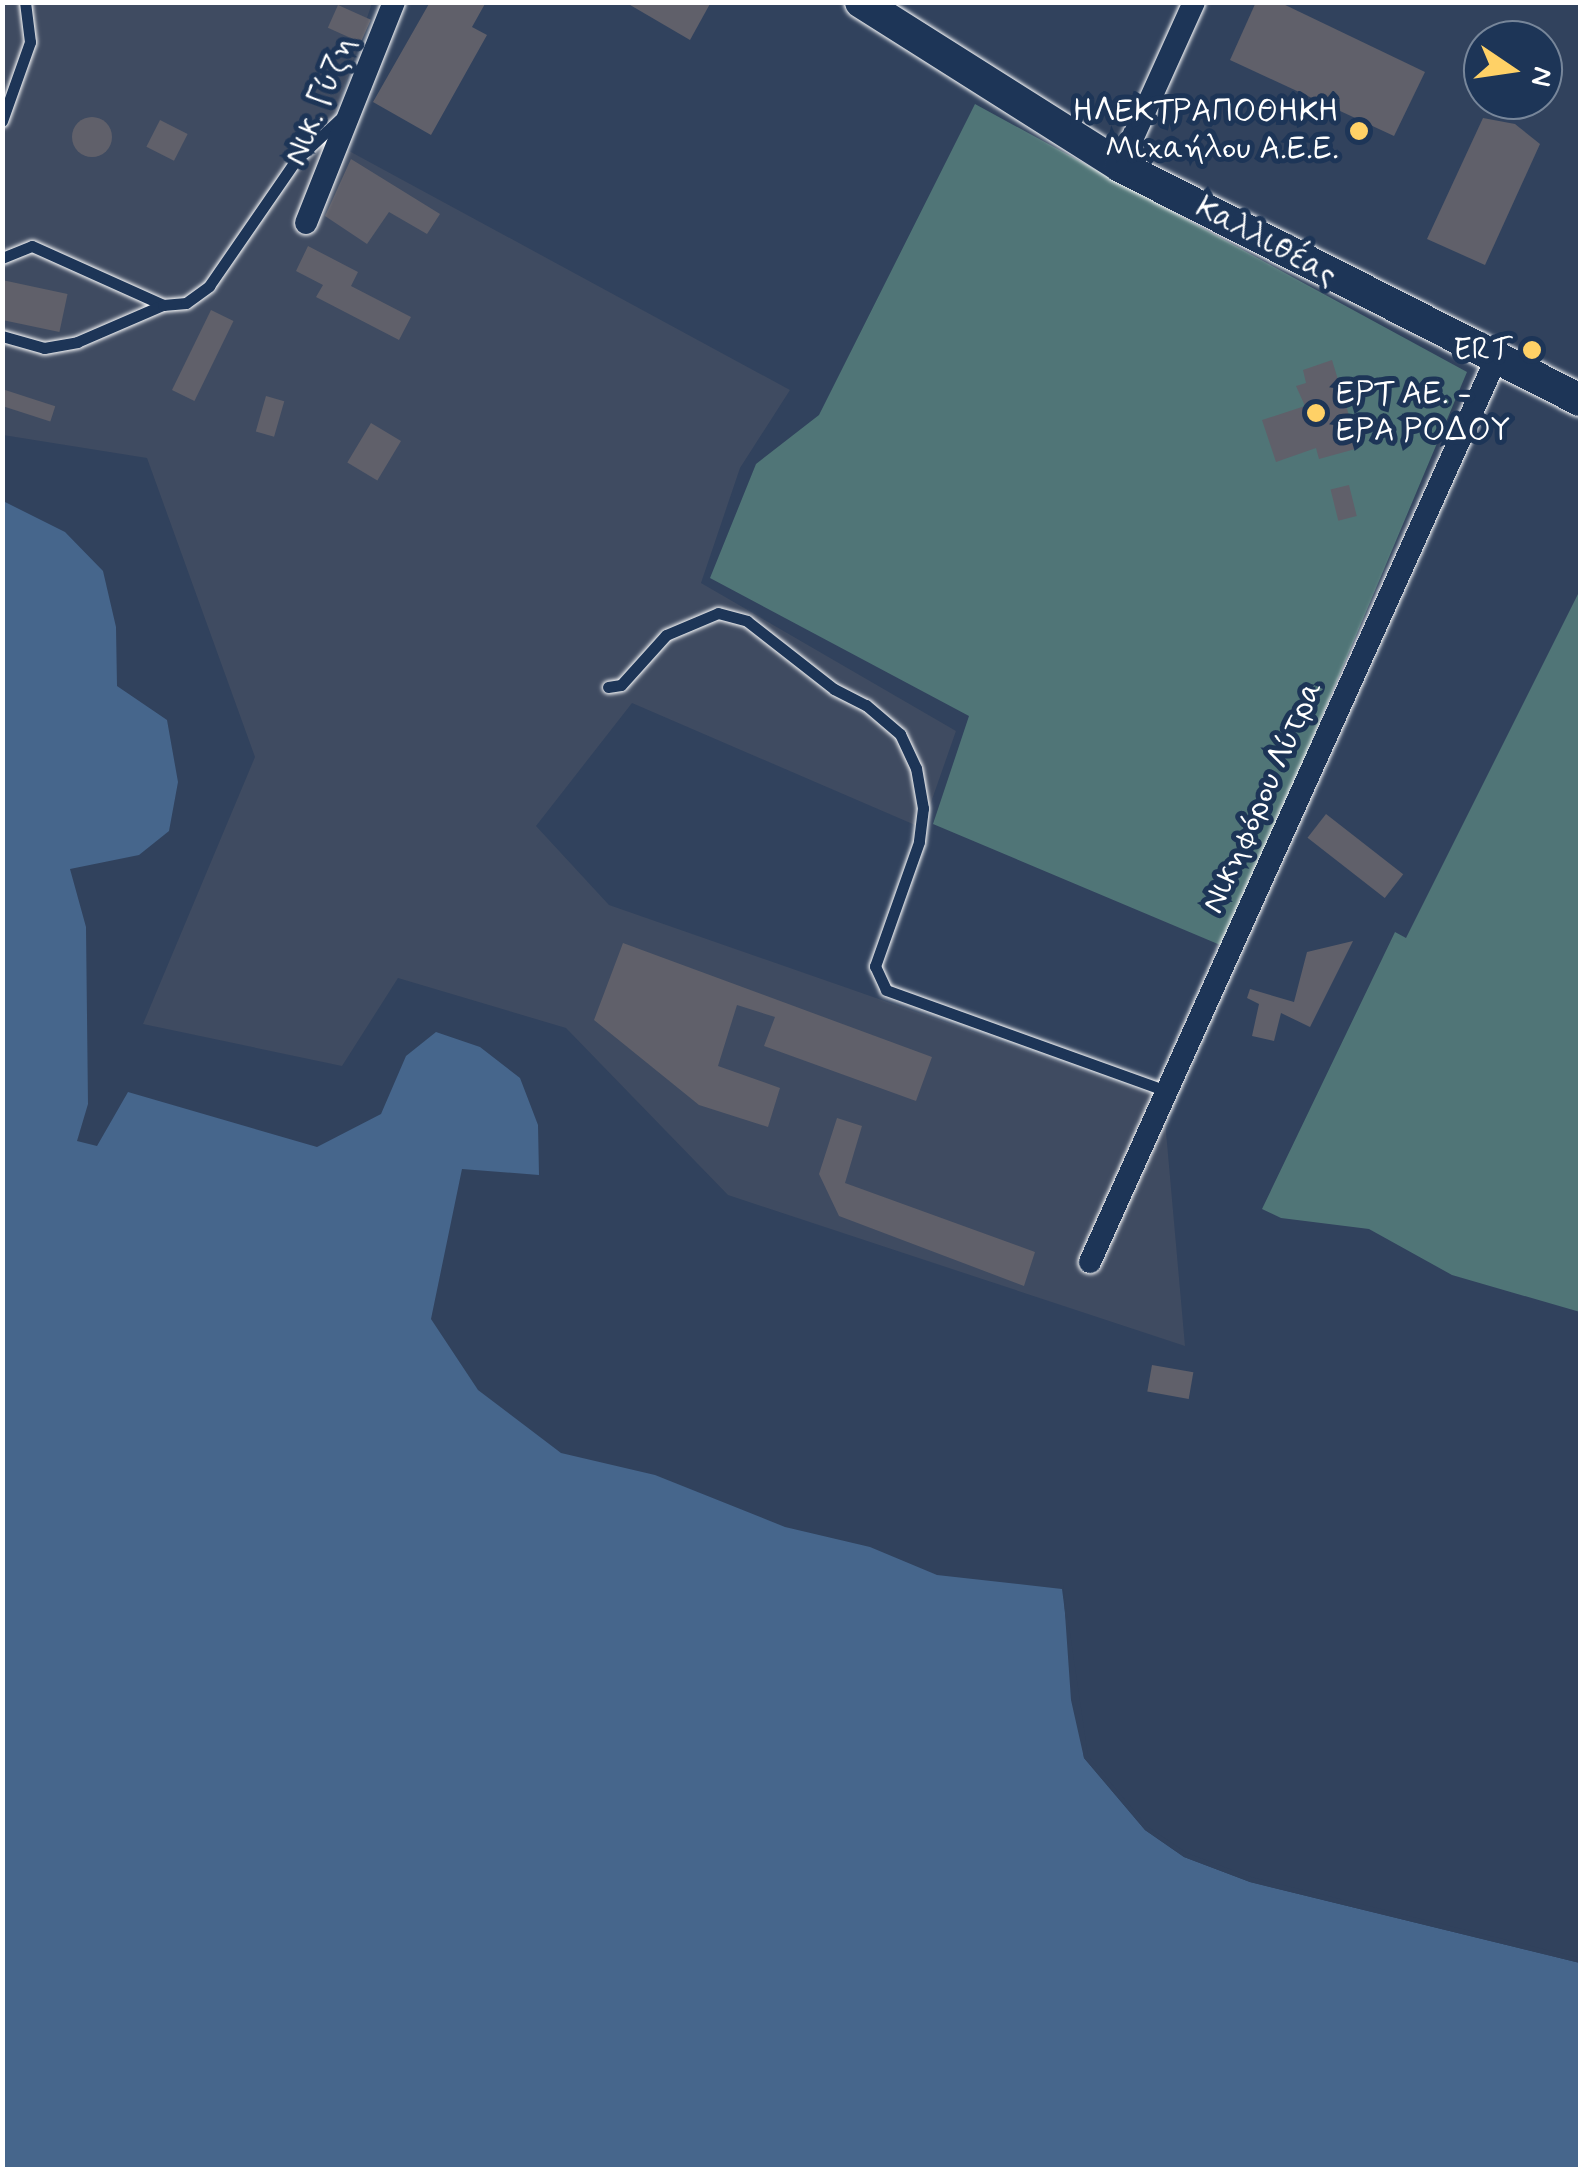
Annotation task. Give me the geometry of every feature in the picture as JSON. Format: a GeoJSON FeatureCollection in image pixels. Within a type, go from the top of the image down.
{"type":"FeatureCollection","features":[{"type":"Feature","properties":{"kind":"main road","name":"Καλλιθέας"},"geometry":{"type":"LineString","coordinates":[[861,2],[1120,166],[1496,358],[1572,392]]}},
{"type":"Feature","properties":{"kind":"street","name":"Νικ. Γύζη"},"geometry":{"type":"LineString","coordinates":[[306,223],[394,2]]}},
{"type":"Feature","properties":{"kind":"street"},"geometry":{"type":"LineString","coordinates":[[1120,166],[1194,2]]}},
{"type":"Feature","properties":{"kind":"street","name":"Νικηφόρου Λύτρα"},"geometry":{"type":"LineString","coordinates":[[1090,1262],[1496,358]]}},
{"type":"Feature","properties":{"kind":"lane"},"geometry":{"type":"LineString","coordinates":[[2,121],[30,42],[26,2]]}},
{"type":"Feature","properties":{"kind":"lane"},"geometry":{"type":"LineString","coordinates":[[2,336],[44,348],[78,342],[163,304],[186,303],[208,286],[296,160],[354,107]]}},
{"type":"Feature","properties":{"kind":"lane"},"geometry":{"type":"LineString","coordinates":[[2,258],[32,246],[163,304]]}},
{"type":"Feature","properties":{"kind":"lane"},"geometry":{"type":"LineString","coordinates":[[608,687],[621,685],[666,635],[718,613],[746,621],[834,689],[866,705],[900,734],[916,768],[922,808],[919,842],[875,966],[886,990],[1167,1091]]}},
{"type":"Feature","properties":{"kind":"shaded area"},"geometry":{"type":"Polygon","coordinates":[[[2,3],[372,3],[327,139],[790,390],[740,468],[701,583],[956,731],[922,828],[632,703],[536,826],[609,905],[1163,1098],[1185,1346],[728,1195],[566,1028],[398,978],[342,1066],[143,1024],[255,757],[147,458],[3,435],[2,3]]]}},
{"type":"Feature","properties":{"kind":"green space"},"geometry":{"type":"Polygon","coordinates":[[[975,104],[1467,372],[1225,947],[933,824],[969,716],[710,578],[756,464],[819,415],[975,104]]]}},
{"type":"Feature","properties":{"kind":"green space"},"geometry":{"type":"Polygon","coordinates":[[[1580,590],[1580,1312],[1452,1275],[1369,1229],[1281,1218],[1262,1209],[1395,932],[1406,938],[1580,590]]]}},
{"type":"Feature","properties":{"kind":"water"},"geometry":{"type":"Polygon","coordinates":[[[3,501],[65,532],[103,571],[116,627],[117,686],[167,720],[178,782],[169,831],[139,855],[70,869],[86,927],[88,1104],[77,1141],[97,1146],[128,1092],[317,1147],[381,1114],[406,1056],[436,1032],[480,1047],[520,1078],[538,1125],[539,1175],[462,1169],[431,1319],[478,1390],[561,1453],[655,1475],[785,1527],[870,1547],[937,1575],[1062,1589],[1084,1758],[1145,1830],[1184,1857],[1250,1882],[1580,1963],[1580,2169],[3,2170],[3,501]]]}},
{"type":"Feature","properties":{"kind":"pier"},"geometry":{"type":"Polygon","coordinates":[[[1063,1585],[1088,1756],[1148,1827],[1187,1853],[1251,1877],[1580,1958],[1580,1963],[1250,1882],[1184,1857],[1145,1830],[1084,1758],[1071,1700],[1063,1585]]]}},
{"type":"Feature","properties":{"kind":"building"},"geometry":{"type":"Polygon","coordinates":[[[430,2],[486,2],[472,27],[487,35],[431,135],[373,102],[430,2]]]}},
{"type":"Feature","properties":{"kind":"building"},"geometry":{"type":"Polygon","coordinates":[[[625,2],[711,2],[690,40],[625,2]]]}},
{"type":"Feature","properties":{"kind":"building"},"geometry":{"type":"Polygon","coordinates":[[[1256,2],[1279,2],[1425,72],[1394,136],[1230,60],[1256,2]]]}},
{"type":"Feature","properties":{"kind":"building"},"geometry":{"type":"Polygon","coordinates":[[[338,5],[371,20],[361,42],[328,28],[338,5]]]}},
{"type":"Feature","properties":{"kind":"building"},"geometry":{"type":"Polygon","coordinates":[[[92,117],[106,123],[112,137],[106,151],[92,157],[78,151],[72,137],[78,123],[92,117]]]}},
{"type":"Feature","properties":{"kind":"building"},"geometry":{"type":"Polygon","coordinates":[[[160,120],[188,134],[174,161],[146,147],[160,120]]]}},
{"type":"Feature","properties":{"kind":"building"},"geometry":{"type":"Polygon","coordinates":[[[1482,120],[1515,124],[1540,144],[1485,265],[1427,239],[1482,120]]]}},
{"type":"Feature","properties":{"kind":"building"},"geometry":{"type":"Polygon","coordinates":[[[351,159],[440,214],[427,234],[389,212],[367,244],[325,216],[351,159]]]}},
{"type":"Feature","properties":{"kind":"building"},"geometry":{"type":"Polygon","coordinates":[[[308,246],[358,272],[351,286],[411,317],[399,340],[316,297],[323,285],[296,271],[308,246]]]}},
{"type":"Feature","properties":{"kind":"building"},"geometry":{"type":"Polygon","coordinates":[[[2,280],[68,294],[59,332],[2,320],[2,280]]]}},
{"type":"Feature","properties":{"kind":"building"},"geometry":{"type":"Polygon","coordinates":[[[211,310],[233,321],[194,401],[172,390],[211,310]]]}},
{"type":"Feature","properties":{"kind":"building","name":"ΕΡΤ ΑΕ. - ΕΡΑ ΡΟΔΟΥ"},"geometry":{"type":"Polygon","coordinates":[[[1332,360],[1359,448],[1319,459],[1316,448],[1276,462],[1262,420],[1305,406],[1296,386],[1306,383],[1303,370],[1332,360]]]}},
{"type":"Feature","properties":{"kind":"building"},"geometry":{"type":"Polygon","coordinates":[[[2,389],[55,406],[50,422],[2,406],[2,389]]]}},
{"type":"Feature","properties":{"kind":"building"},"geometry":{"type":"Polygon","coordinates":[[[266,396],[284,401],[274,437],[256,432],[266,396]]]}},
{"type":"Feature","properties":{"kind":"building"},"geometry":{"type":"Polygon","coordinates":[[[371,423],[401,441],[377,480],[347,462],[371,423]]]}},
{"type":"Feature","properties":{"kind":"building"},"geometry":{"type":"Polygon","coordinates":[[[1349,485],[1357,516],[1338,521],[1331,490],[1349,485]]]}},
{"type":"Feature","properties":{"kind":"building"},"geometry":{"type":"Polygon","coordinates":[[[1326,814],[1403,874],[1385,898],[1308,838],[1326,814]]]}},
{"type":"Feature","properties":{"kind":"building"},"geometry":{"type":"Polygon","coordinates":[[[1353,941],[1310,1027],[1281,1013],[1274,1041],[1252,1036],[1259,1004],[1247,998],[1250,989],[1294,1002],[1307,952],[1353,941]]]}},
{"type":"Feature","properties":{"kind":"building"},"geometry":{"type":"Polygon","coordinates":[[[623,943],[932,1057],[916,1101],[764,1046],[775,1017],[737,1005],[718,1066],[780,1088],[768,1127],[699,1105],[594,1020],[623,943]]]}},
{"type":"Feature","properties":{"kind":"building"},"geometry":{"type":"Polygon","coordinates":[[[837,1118],[862,1126],[845,1183],[1035,1252],[1024,1286],[839,1216],[819,1174],[837,1118]]]}},
{"type":"Feature","properties":{"kind":"building"},"geometry":{"type":"Polygon","coordinates":[[[1152,1365],[1193,1372],[1189,1399],[1147,1392],[1152,1365]]]}},
{"type":"Feature","properties":{"kind":"place","name":"ΗΛΕΚΤΡΑΠΟΘΗΚΗ Μιχαήλου Α.Ε.Ε."},"geometry":{"type":"Point","coordinates":[1359,131]}},
{"type":"Feature","properties":{"kind":"place","name":"ERT"},"geometry":{"type":"Point","coordinates":[1532,350]}},
{"type":"Feature","properties":{"kind":"place","name":"ΕΡΤ ΑΕ. - ΕΡΑ ΡΟΔΟΥ"},"geometry":{"type":"Point","coordinates":[1316,413]}}]}
